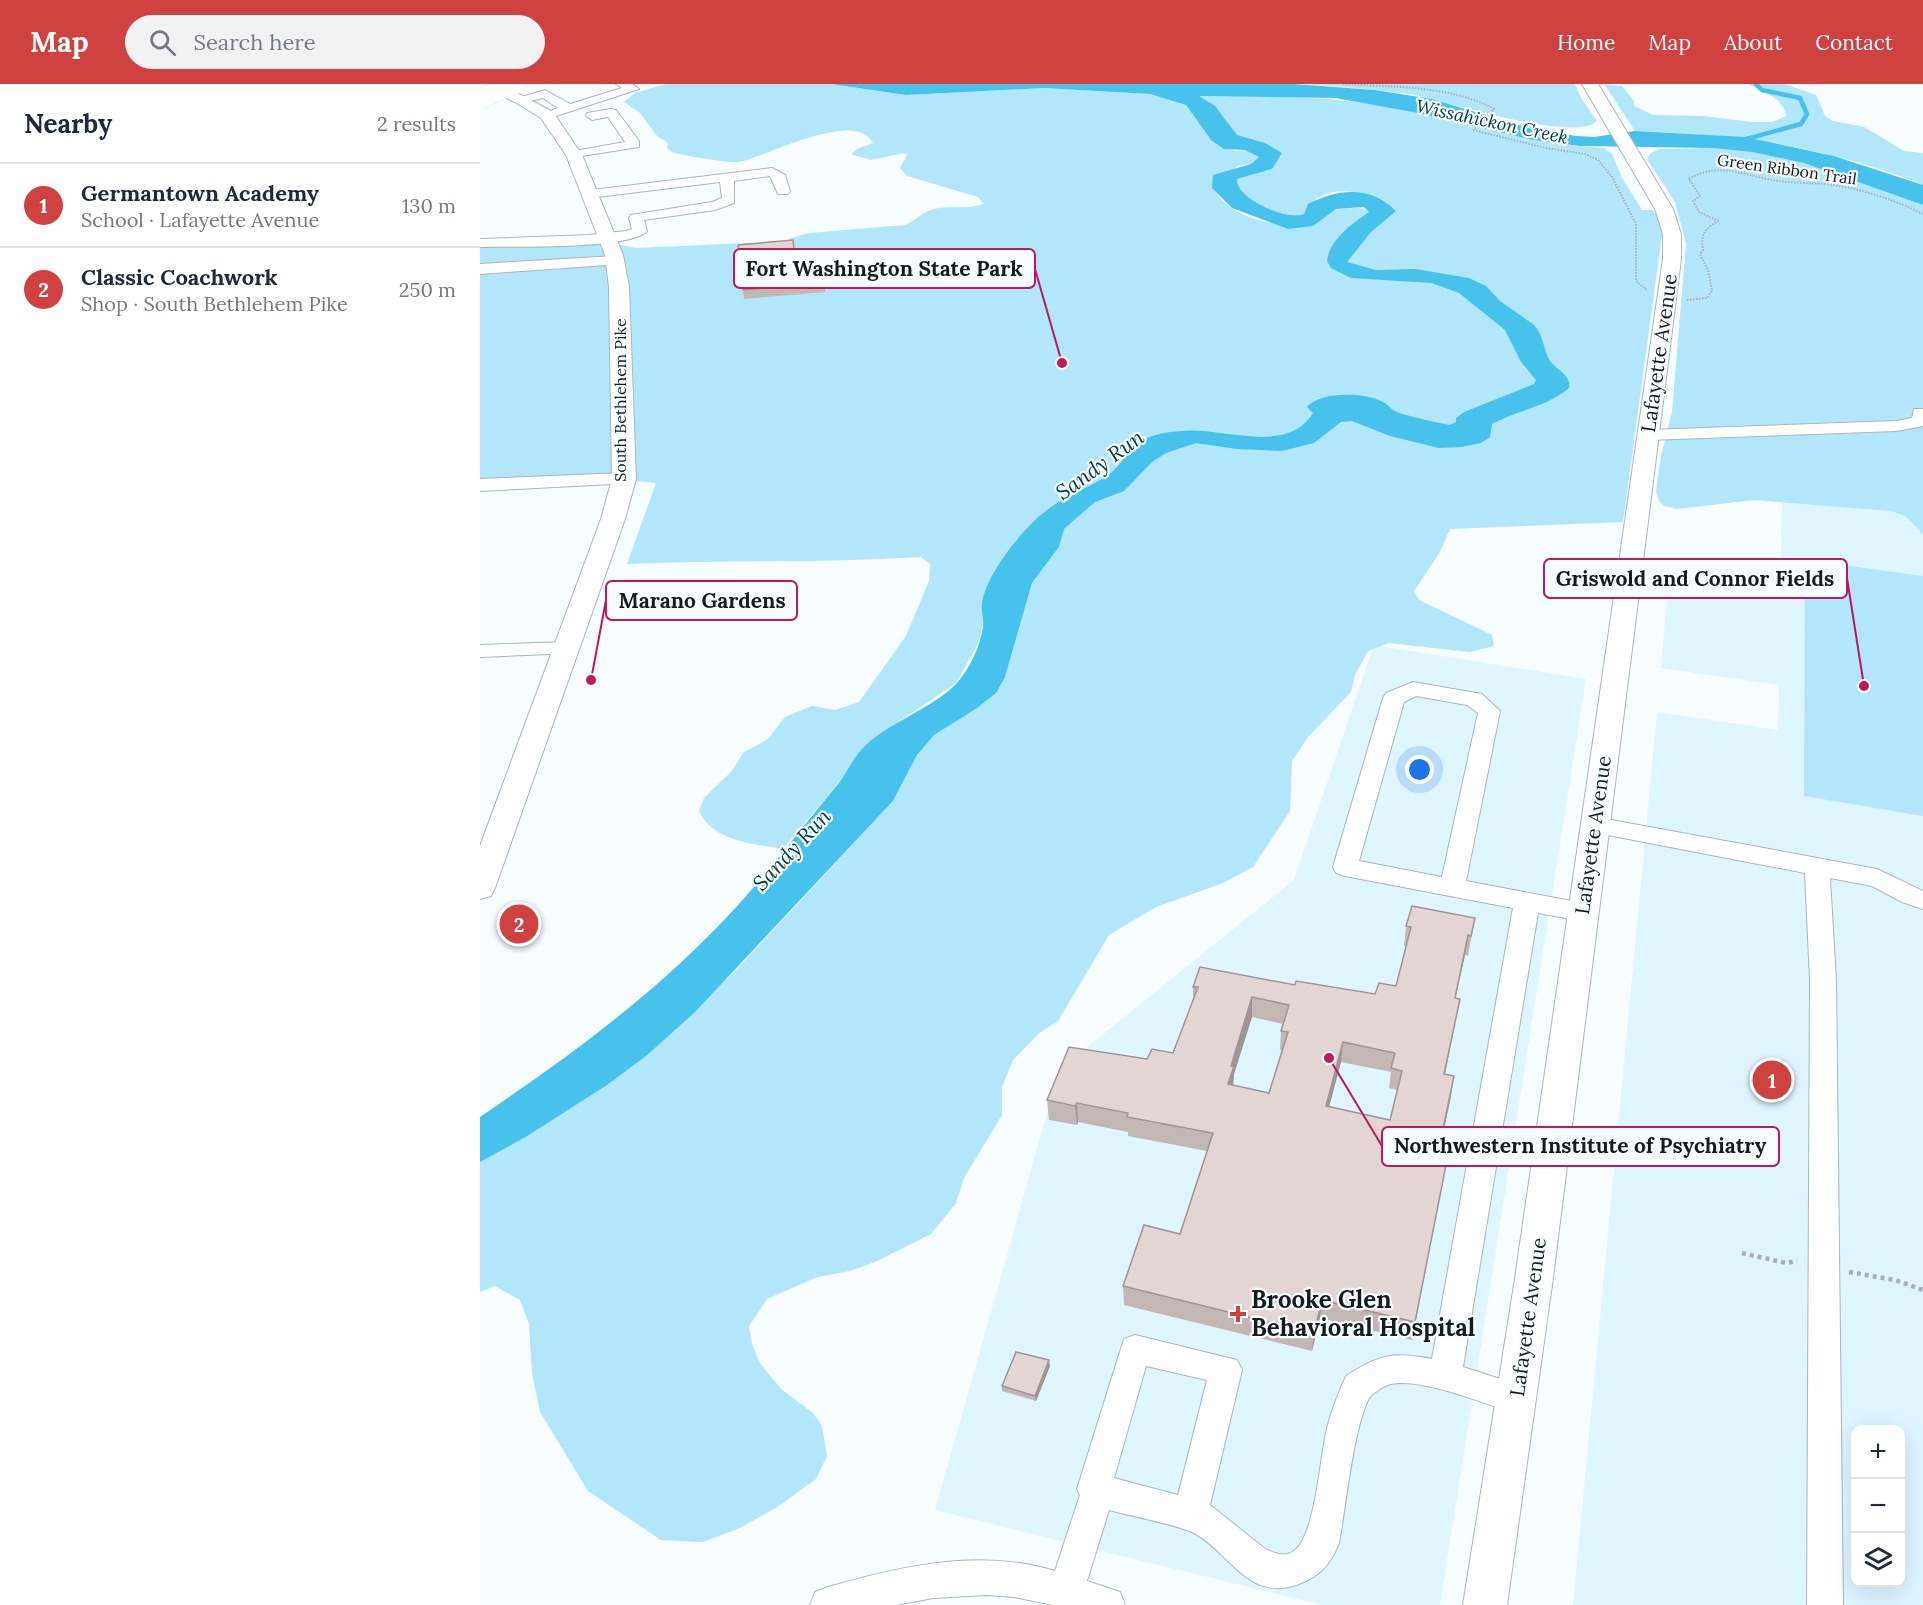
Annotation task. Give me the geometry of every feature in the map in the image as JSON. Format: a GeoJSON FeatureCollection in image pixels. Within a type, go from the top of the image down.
{"type":"FeatureCollection","features":[{"type":"Feature","properties":{"kind":"highway"},"geometry":{"type":"LineString","coordinates":[[480,99],[518,91]]}},
{"type":"Feature","properties":{"kind":"main road","name":"Lafayette Avenue"},"geometry":{"type":"LineString","coordinates":[[1485,1605],[1517,1399],[1671,272],[1672,234],[1664,209],[1590,84]]}},
{"type":"Feature","properties":{"kind":"main road","name":"South Bethlehem Pike"},"geometry":{"type":"LineString","coordinates":[[480,888],[613,519],[624,479],[619,287],[616,261],[606,232],[558,112],[518,91],[484,85]]}},
{"type":"Feature","properties":{"kind":"street"},"geometry":{"type":"LineString","coordinates":[[558,112],[633,89],[622,84]]}},
{"type":"Feature","properties":{"kind":"street"},"geometry":{"type":"LineString","coordinates":[[574,155],[634,144],[611,113],[592,116]]}},
{"type":"Feature","properties":{"kind":"street"},"geometry":{"type":"LineString","coordinates":[[589,194],[772,172],[778,175],[783,191]]}},
{"type":"Feature","properties":{"kind":"street"},"geometry":{"type":"LineString","coordinates":[[480,243],[606,232],[637,223],[636,218],[642,216],[707,207],[729,200],[728,178]]}},
{"type":"Feature","properties":{"kind":"street"},"geometry":{"type":"LineString","coordinates":[[480,269],[616,261]]}},
{"type":"Feature","properties":{"kind":"street"},"geometry":{"type":"LineString","coordinates":[[1648,435],[1896,426],[1921,421],[1920,413]]}},
{"type":"Feature","properties":{"kind":"street"},"geometry":{"type":"LineString","coordinates":[[480,484],[624,479]]}},
{"type":"Feature","properties":{"kind":"street"},"geometry":{"type":"LineString","coordinates":[[480,651],[566,648]]}},
{"type":"Feature","properties":{"kind":"street"},"geometry":{"type":"LineString","coordinates":[[1452,887],[1489,711],[1474,699],[1413,689],[1394,698],[1345,867],[1582,912]]}},
{"type":"Feature","properties":{"kind":"street"},"geometry":{"type":"LineString","coordinates":[[1595,825],[1877,878],[1891,884],[1909,898],[1923,900]]}},
{"type":"Feature","properties":{"kind":"street"},"geometry":{"type":"LineString","coordinates":[[1817,866],[1823,981],[1825,1605]]}},
{"type":"Feature","properties":{"kind":"street"},"geometry":{"type":"LineString","coordinates":[[1446,1376],[1527,902]]}},
{"type":"Feature","properties":{"kind":"street"},"geometry":{"type":"LineString","coordinates":[[1191,1515],[1226,1370],[1135,1349],[1094,1489],[1203,1519],[1228,1542],[1268,1570],[1284,1572],[1306,1564],[1322,1543],[1343,1430],[1357,1387],[1381,1371],[1405,1368],[1446,1376],[1517,1399]]}},
{"type":"Feature","properties":{"kind":"street"},"geometry":{"type":"LineString","coordinates":[[1066,1592],[1098,1490]]}},
{"type":"Feature","properties":{"kind":"street"},"geometry":{"type":"LineString","coordinates":[[828,1605],[874,1598],[943,1578],[968,1578],[1039,1584],[1107,1605]]}},
{"type":"Feature","properties":{"kind":"path"},"geometry":{"type":"LineString","coordinates":[[1343,84],[1432,90],[1485,104],[1494,111],[1473,131],[1546,148],[1585,154],[1598,160],[1612,177],[1636,224],[1636,281],[1641,288],[1654,293]]}},
{"type":"Feature","properties":{"kind":"path","name":"Green Ribbon Trail"},"geometry":{"type":"LineString","coordinates":[[1679,299],[1700,301],[1712,295],[1708,270],[1700,254],[1703,249],[1701,236],[1705,230],[1717,224],[1713,218],[1696,208],[1693,201],[1700,196],[1689,179],[1706,170],[1731,171],[1782,182],[1844,187],[1890,200],[1923,214]]}},
{"type":"Feature","properties":{"kind":"path"},"geometry":{"type":"LineString","coordinates":[[1742,1253],[1786,1263],[1801,1261]]}},
{"type":"Feature","properties":{"kind":"path"},"geometry":{"type":"LineString","coordinates":[[1840,1270],[1895,1280],[1923,1290]]}},
{"type":"Feature","properties":{"kind":"shaded area"},"geometry":{"type":"Polygon","coordinates":[[[666,84],[831,84],[906,95],[1044,88],[1150,94],[1186,105],[1211,140],[1235,151],[1245,150],[1259,157],[1251,164],[1238,166],[1212,188],[1233,209],[1265,222],[1281,221],[1338,209],[1362,209],[1370,212],[1359,219],[1389,204],[1367,195],[1342,191],[1320,197],[1304,214],[1296,215],[1275,211],[1253,201],[1239,187],[1237,179],[1272,169],[1231,131],[1224,117],[1197,96],[1293,97],[1365,103],[1416,112],[1522,137],[1604,148],[1612,154],[1622,178],[1642,210],[1653,210],[1663,227],[1623,522],[1450,529],[1440,552],[1414,591],[1419,600],[1492,635],[1494,646],[1470,652],[1389,643],[1368,651],[1355,675],[1351,692],[1308,737],[1292,761],[1290,811],[1253,867],[1223,883],[1156,907],[1109,935],[1058,1021],[1039,1033],[1013,1060],[1002,1087],[1002,1115],[964,1178],[956,1203],[931,1234],[875,1262],[850,1271],[817,1277],[767,1299],[749,1326],[752,1344],[759,1362],[781,1389],[813,1413],[822,1426],[827,1456],[816,1479],[777,1507],[740,1528],[703,1542],[661,1540],[588,1491],[540,1412],[532,1373],[529,1324],[520,1300],[495,1286],[480,1292],[480,1162],[524,1138],[646,1056],[736,970],[893,801],[917,755],[934,735],[955,721],[1005,677],[1032,583],[1060,546],[997,571],[988,585],[982,604],[983,624],[978,644],[956,683],[889,728],[862,750],[841,780],[783,849],[735,839],[714,829],[705,821],[699,811],[704,798],[732,771],[743,753],[768,739],[785,717],[812,706],[835,710],[859,702],[906,636],[929,581],[930,564],[921,557],[627,564],[656,483],[602,478],[480,479],[480,244],[591,240],[637,248],[793,241],[788,239],[809,233],[905,225],[934,209],[984,204],[978,197],[907,176],[900,168],[907,155],[904,153],[871,160],[851,154],[873,143],[863,134],[848,130],[809,138],[739,162],[706,159],[672,152],[667,148],[668,143],[657,136],[640,113],[624,102],[635,93],[666,84]]]}},
{"type":"Feature","properties":{"kind":"shaded area"},"geometry":{"type":"Polygon","coordinates":[[[1294,84],[1575,84],[1581,98],[1597,121],[1583,127],[1535,124],[1409,94],[1294,84]]]}},
{"type":"Feature","properties":{"kind":"shaded area"},"geometry":{"type":"Polygon","coordinates":[[[1604,84],[1622,86],[1634,101],[1634,106],[1653,115],[1703,116],[1751,122],[1773,122],[1786,116],[1781,104],[1777,99],[1748,84],[1785,84],[1816,95],[1825,116],[1833,121],[1864,127],[1904,151],[1923,153],[1923,185],[1852,161],[1781,145],[1710,136],[1635,131],[1604,84]]]}},
{"type":"Feature","properties":{"kind":"shaded area"},"geometry":{"type":"Polygon","coordinates":[[[1712,148],[1752,152],[1804,163],[1923,205],[1923,534],[1905,516],[1892,511],[1754,500],[1677,509],[1664,506],[1659,501],[1656,491],[1661,456],[1672,412],[1686,244],[1675,202],[1647,159],[1651,153],[1659,149],[1712,148]]]}},
{"type":"Feature","properties":{"kind":"shaded area"},"geometry":{"type":"Polygon","coordinates":[[[1923,296],[1923,1605],[1573,1605],[1657,712],[1778,730],[1779,685],[1661,668],[1668,584],[1780,599],[1782,499],[1676,505],[1923,296]]]}},
{"type":"Feature","properties":{"kind":"shaded area"},"geometry":{"type":"Polygon","coordinates":[[[1805,560],[1923,576],[1923,816],[1804,796],[1805,560]]]}},
{"type":"Feature","properties":{"kind":"shaded area","name":"Brooke Glen Behavioral Hospital"},"geometry":{"type":"Polygon","coordinates":[[[1374,645],[1586,679],[1440,1605],[1322,1605],[935,1510],[1046,1117],[1070,1061],[1294,880],[1374,645]]]}},
{"type":"Feature","properties":{"kind":"water"},"geometry":{"type":"Polygon","coordinates":[[[831,84],[1294,84],[1375,90],[1432,99],[1535,130],[1576,136],[1594,137],[1635,131],[1745,137],[1834,156],[1923,185],[1923,205],[1804,163],[1752,152],[1712,148],[1580,146],[1534,140],[1413,112],[1335,98],[1199,96],[1215,106],[1237,135],[1265,143],[1282,153],[1272,169],[1237,179],[1239,187],[1253,201],[1275,211],[1296,215],[1304,214],[1308,204],[1331,195],[1354,192],[1376,197],[1396,211],[1371,232],[1347,262],[1376,270],[1415,269],[1469,278],[1486,286],[1500,301],[1534,325],[1540,334],[1550,361],[1566,377],[1569,388],[1551,400],[1492,424],[1490,437],[1481,443],[1462,447],[1439,448],[1390,436],[1352,421],[1341,422],[1314,443],[1282,451],[1237,449],[1196,443],[1166,453],[1152,462],[1124,491],[1095,502],[1064,529],[1059,547],[1032,583],[1005,677],[996,693],[934,735],[917,755],[893,801],[695,1012],[646,1056],[607,1085],[524,1138],[480,1162],[480,1117],[583,1044],[680,964],[710,935],[764,875],[838,784],[861,750],[871,740],[933,702],[956,684],[974,657],[982,634],[982,604],[990,579],[1017,540],[1047,510],[1107,476],[1136,445],[1155,435],[1199,431],[1271,437],[1301,426],[1313,413],[1307,407],[1313,402],[1322,398],[1344,395],[1366,396],[1385,403],[1399,413],[1450,425],[1456,422],[1456,418],[1464,412],[1534,384],[1536,380],[1521,362],[1505,330],[1459,293],[1432,283],[1351,278],[1331,268],[1327,261],[1332,246],[1356,221],[1369,212],[1364,207],[1336,209],[1313,226],[1288,229],[1232,208],[1212,188],[1213,175],[1251,164],[1259,157],[1245,150],[1224,149],[1211,140],[1186,105],[1150,94],[1044,88],[906,95],[831,84]]]}},
{"type":"Feature","properties":{"kind":"building"},"geometry":{"type":"Polygon","coordinates":[[[793,240],[795,257],[823,255],[824,283],[743,290],[738,245],[793,240]]]}},
{"type":"Feature","properties":{"kind":"building"},"geometry":{"type":"Polygon","coordinates":[[[1412,906],[1475,918],[1471,936],[1468,935],[1455,998],[1460,999],[1444,1074],[1454,1076],[1438,1153],[1448,1155],[1415,1322],[1322,1300],[1314,1333],[1123,1286],[1144,1225],[1180,1234],[1213,1133],[1127,1117],[1128,1113],[1047,1100],[1069,1047],[1147,1059],[1152,1049],[1173,1053],[1198,987],[1193,987],[1200,967],[1295,985],[1296,981],[1375,994],[1379,983],[1396,986],[1411,927],[1406,926],[1412,906]],[[1252,997],[1231,1066],[1234,1066],[1228,1084],[1269,1093],[1288,1032],[1281,1031],[1289,1005],[1252,997]],[[1343,1042],[1326,1106],[1390,1120],[1402,1071],[1391,1068],[1395,1053],[1343,1042]]]}},
{"type":"Feature","properties":{"kind":"building"},"geometry":{"type":"Polygon","coordinates":[[[1016,1352],[1049,1360],[1035,1396],[1002,1386],[1016,1352]]]}},
{"type":"Feature","properties":{"kind":"waterway"},"geometry":{"type":"LineString","coordinates":[[1739,141],[1801,124],[1807,114],[1800,98],[1762,90],[1756,84]]}},
{"type":"Feature","properties":{"kind":"place","name":"Fort Washington State Park"},"geometry":{"type":"Point","coordinates":[1062,363]}},
{"type":"Feature","properties":{"kind":"place","name":"Marano Gardens"},"geometry":{"type":"Point","coordinates":[591,680]}},
{"type":"Feature","properties":{"kind":"place","name":"Griswold and Connor Fields"},"geometry":{"type":"Point","coordinates":[1864,686]}},
{"type":"Feature","properties":{"kind":"place","name":"Classic Coachwork"},"geometry":{"type":"Point","coordinates":[519,924]}},
{"type":"Feature","properties":{"kind":"place","name":"Northwestern Institute of Psychiatry"},"geometry":{"type":"Point","coordinates":[1329,1058]}},
{"type":"Feature","properties":{"kind":"place","name":"Germantown Academy"},"geometry":{"type":"Point","coordinates":[1772,1080]}},
{"type":"Feature","properties":{"kind":"place","name":"Brooke Glen Behavioral Hospital"},"geometry":{"type":"Point","coordinates":[1238,1314]}},
{"type":"Feature","properties":{"kind":"water label","name":"Wissahickon Creek"},"geometry":{"type":"Point","coordinates":[1492,122]}},
{"type":"Feature","properties":{"kind":"water label","name":"Sandy Run"},"geometry":{"type":"Point","coordinates":[1100,465]}},
{"type":"Feature","properties":{"kind":"water label","name":"Sandy Run"},"geometry":{"type":"Point","coordinates":[792,850]}}]}
